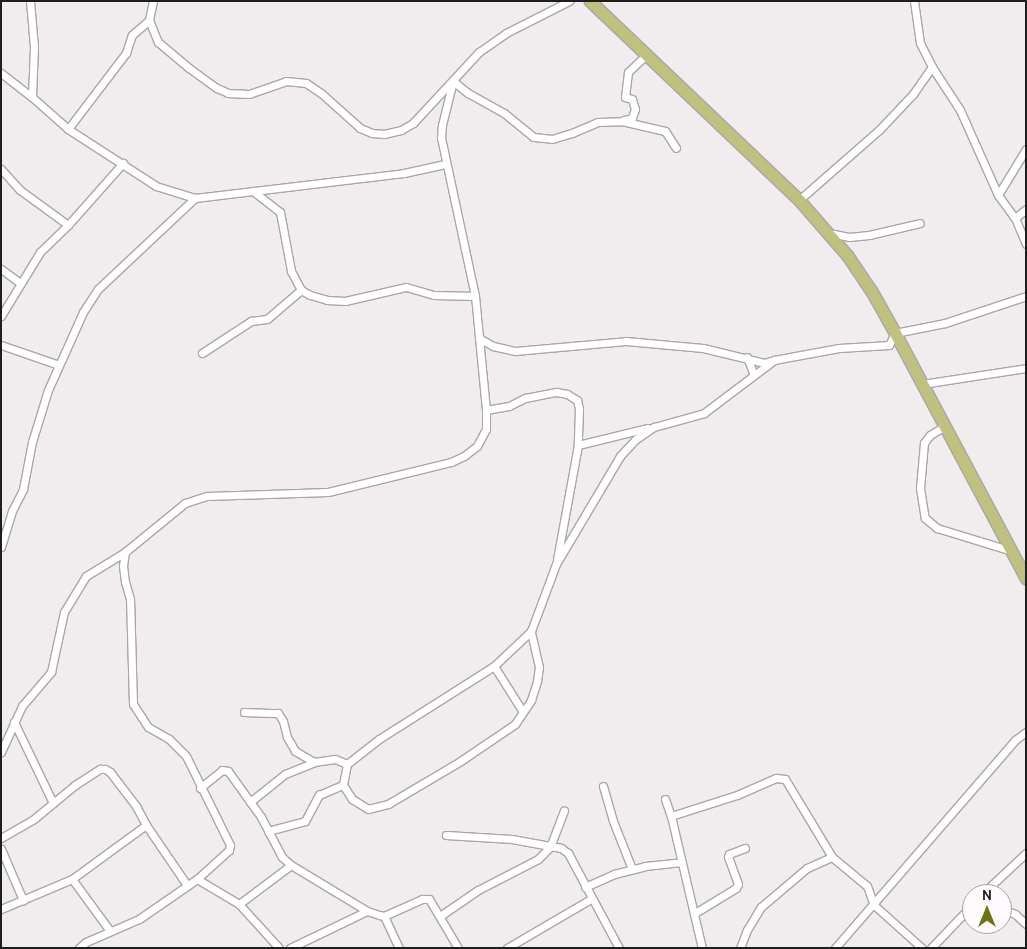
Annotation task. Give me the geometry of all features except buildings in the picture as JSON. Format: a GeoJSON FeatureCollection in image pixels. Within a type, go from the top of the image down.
{"type":"FeatureCollection","features":[{"type":"Feature","properties":{"kind":"main road"},"geometry":{"type":"LineString","coordinates":[[590,1],[645,56],[799,200],[829,233],[872,292],[1026,578]]}},
{"type":"Feature","properties":{"kind":"street"},"geometry":{"type":"LineString","coordinates":[[30,1],[34,47],[32,96]]}},
{"type":"Feature","properties":{"kind":"street"},"geometry":{"type":"LineString","coordinates":[[153,1],[149,20],[158,42],[217,88],[228,93],[249,94],[286,81],[306,83],[360,128],[372,133],[392,133],[413,124],[480,52],[506,33],[569,1]]}},
{"type":"Feature","properties":{"kind":"street"},"geometry":{"type":"LineString","coordinates":[[914,1],[920,43],[932,67],[960,110],[998,195],[1015,218],[1026,244]]}},
{"type":"Feature","properties":{"kind":"street"},"geometry":{"type":"LineString","coordinates":[[68,129],[126,53],[132,36],[149,20]]}},
{"type":"Feature","properties":{"kind":"street"},"geometry":{"type":"LineString","coordinates":[[622,121],[632,118],[635,109],[632,99],[625,96],[628,72],[645,56]]}},
{"type":"Feature","properties":{"kind":"street"},"geometry":{"type":"LineString","coordinates":[[799,200],[879,130],[913,94],[932,67]]}},
{"type":"Feature","properties":{"kind":"street"},"geometry":{"type":"LineString","coordinates":[[1,73],[32,96],[68,129],[156,186],[195,198],[404,173],[444,164]]}},
{"type":"Feature","properties":{"kind":"street"},"geometry":{"type":"LineString","coordinates":[[453,82],[468,94],[504,113],[534,137],[552,139],[598,122],[622,121],[665,130],[676,148]]}},
{"type":"Feature","properties":{"kind":"street"},"geometry":{"type":"LineString","coordinates":[[1,752],[22,706],[51,672],[64,612],[86,576],[125,552],[185,503],[197,498],[328,492],[451,462],[464,456],[477,446],[486,429],[486,410],[475,296],[444,164],[441,138],[442,125],[453,82]]}},
{"type":"Feature","properties":{"kind":"street"},"geometry":{"type":"LineString","coordinates":[[998,195],[1025,152]]}},
{"type":"Feature","properties":{"kind":"street"},"geometry":{"type":"LineString","coordinates":[[1,316],[40,252],[68,225],[123,163]]}},
{"type":"Feature","properties":{"kind":"street"},"geometry":{"type":"LineString","coordinates":[[1,169],[20,190],[68,225]]}},
{"type":"Feature","properties":{"kind":"street"},"geometry":{"type":"LineString","coordinates":[[253,191],[280,212],[292,271],[301,290],[327,300],[345,302],[406,288],[434,295],[475,296]]}},
{"type":"Feature","properties":{"kind":"street"},"geometry":{"type":"LineString","coordinates":[[1,547],[12,511],[23,489],[32,442],[48,390],[83,312],[98,289],[195,198]]}},
{"type":"Feature","properties":{"kind":"street"},"geometry":{"type":"LineString","coordinates":[[1015,218],[1026,209]]}},
{"type":"Feature","properties":{"kind":"street"},"geometry":{"type":"LineString","coordinates":[[829,233],[849,237],[869,235],[920,223]]}},
{"type":"Feature","properties":{"kind":"street"},"geometry":{"type":"LineString","coordinates":[[1,270],[20,283]]}},
{"type":"Feature","properties":{"kind":"street"},"geometry":{"type":"LineString","coordinates":[[202,353],[251,321],[268,318],[301,290]]}},
{"type":"Feature","properties":{"kind":"street"},"geometry":{"type":"LineString","coordinates":[[479,338],[493,346],[514,352],[626,341],[703,348],[765,363],[839,348],[889,345],[895,333],[945,323],[1026,296]]}},
{"type":"Feature","properties":{"kind":"street"},"geometry":{"type":"LineString","coordinates":[[1,345],[58,365]]}},
{"type":"Feature","properties":{"kind":"street"},"geometry":{"type":"LineString","coordinates":[[747,358],[754,375]]}},
{"type":"Feature","properties":{"kind":"street"},"geometry":{"type":"LineString","coordinates":[[578,445],[704,413],[774,360]]}},
{"type":"Feature","properties":{"kind":"street"},"geometry":{"type":"LineString","coordinates":[[922,384],[1026,368]]}},
{"type":"Feature","properties":{"kind":"street"},"geometry":{"type":"LineString","coordinates":[[486,410],[509,406],[525,398],[556,392],[567,394],[577,400],[580,409],[578,445],[556,564],[532,631],[494,666],[379,739],[347,764],[343,785],[352,800],[368,809],[388,804],[459,762],[515,724],[531,700],[539,667],[532,631]]}},
{"type":"Feature","properties":{"kind":"street"},"geometry":{"type":"LineString","coordinates":[[945,426],[930,435],[924,443],[920,488],[925,518],[937,528],[1012,552]]}},
{"type":"Feature","properties":{"kind":"street"},"geometry":{"type":"LineString","coordinates":[[556,564],[620,456],[636,438],[654,427]]}},
{"type":"Feature","properties":{"kind":"street"},"geometry":{"type":"LineString","coordinates":[[79,948],[110,931],[139,919],[197,879],[229,850],[230,845],[200,788],[194,768],[186,756],[169,739],[148,727],[133,704],[130,599],[123,566],[125,552]]}},
{"type":"Feature","properties":{"kind":"street"},"geometry":{"type":"LineString","coordinates":[[494,666],[523,712]]}},
{"type":"Feature","properties":{"kind":"street"},"geometry":{"type":"LineString","coordinates":[[244,712],[266,711],[278,714],[295,751],[314,762]]}},
{"type":"Feature","properties":{"kind":"street"},"geometry":{"type":"LineString","coordinates":[[14,722],[53,803]]}},
{"type":"Feature","properties":{"kind":"street"},"geometry":{"type":"LineString","coordinates":[[835,948],[1015,740],[1026,732]]}},
{"type":"Feature","properties":{"kind":"street"},"geometry":{"type":"LineString","coordinates":[[250,802],[286,774],[314,762],[335,759],[347,764]]}},
{"type":"Feature","properties":{"kind":"street"},"geometry":{"type":"LineString","coordinates":[[1,838],[17,830],[100,769],[105,769],[110,772],[136,806],[146,825],[187,885]]}},
{"type":"Feature","properties":{"kind":"street"},"geometry":{"type":"LineString","coordinates":[[200,788],[222,770],[228,771],[250,802],[282,857],[290,865],[367,911],[384,916],[428,898],[458,948]]}},
{"type":"Feature","properties":{"kind":"street"},"geometry":{"type":"LineString","coordinates":[[671,816],[737,795],[758,785],[781,778],[785,779],[832,857],[867,886],[874,905],[922,948]]}},
{"type":"Feature","properties":{"kind":"street"},"geometry":{"type":"LineString","coordinates":[[268,831],[305,821],[319,795],[343,785]]}},
{"type":"Feature","properties":{"kind":"street"},"geometry":{"type":"LineString","coordinates":[[603,786],[613,821],[632,869]]}},
{"type":"Feature","properties":{"kind":"street"},"geometry":{"type":"LineString","coordinates":[[665,799],[695,912],[702,948]]}},
{"type":"Feature","properties":{"kind":"street"},"geometry":{"type":"LineString","coordinates":[[440,916],[478,890],[538,859],[550,847],[564,811]]}},
{"type":"Feature","properties":{"kind":"street"},"geometry":{"type":"LineString","coordinates":[[1,908],[72,879],[146,825]]}},
{"type":"Feature","properties":{"kind":"street"},"geometry":{"type":"LineString","coordinates":[[446,835],[512,839],[561,848],[568,853],[619,948]]}},
{"type":"Feature","properties":{"kind":"street"},"geometry":{"type":"LineString","coordinates":[[695,912],[736,888],[738,884],[728,857],[729,854],[744,848]]}},
{"type":"Feature","properties":{"kind":"street"},"geometry":{"type":"LineString","coordinates":[[1,849],[23,900]]}},
{"type":"Feature","properties":{"kind":"street"},"geometry":{"type":"LineString","coordinates":[[993,884],[1026,853]]}},
{"type":"Feature","properties":{"kind":"street"},"geometry":{"type":"LineString","coordinates":[[740,948],[747,930],[761,907],[807,868],[832,857]]}},
{"type":"Feature","properties":{"kind":"street"},"geometry":{"type":"LineString","coordinates":[[585,887],[614,874],[632,869],[682,862]]}},
{"type":"Feature","properties":{"kind":"street"},"geometry":{"type":"LineString","coordinates":[[238,904],[290,865]]}},
{"type":"Feature","properties":{"kind":"street"},"geometry":{"type":"LineString","coordinates":[[72,879],[110,931]]}},
{"type":"Feature","properties":{"kind":"street"},"geometry":{"type":"LineString","coordinates":[[197,879],[238,904],[279,948]]}},
{"type":"Feature","properties":{"kind":"street"},"geometry":{"type":"LineString","coordinates":[[506,948],[592,899]]}},
{"type":"Feature","properties":{"kind":"street"},"geometry":{"type":"LineString","coordinates":[[290,948],[367,911]]}},
{"type":"Feature","properties":{"kind":"street"},"geometry":{"type":"LineString","coordinates":[[1012,913],[1026,924]]}},
{"type":"Feature","properties":{"kind":"street"},"geometry":{"type":"LineString","coordinates":[[931,948],[962,915]]}},
{"type":"Feature","properties":{"kind":"street"},"geometry":{"type":"LineString","coordinates":[[384,916],[399,948]]}}]}
